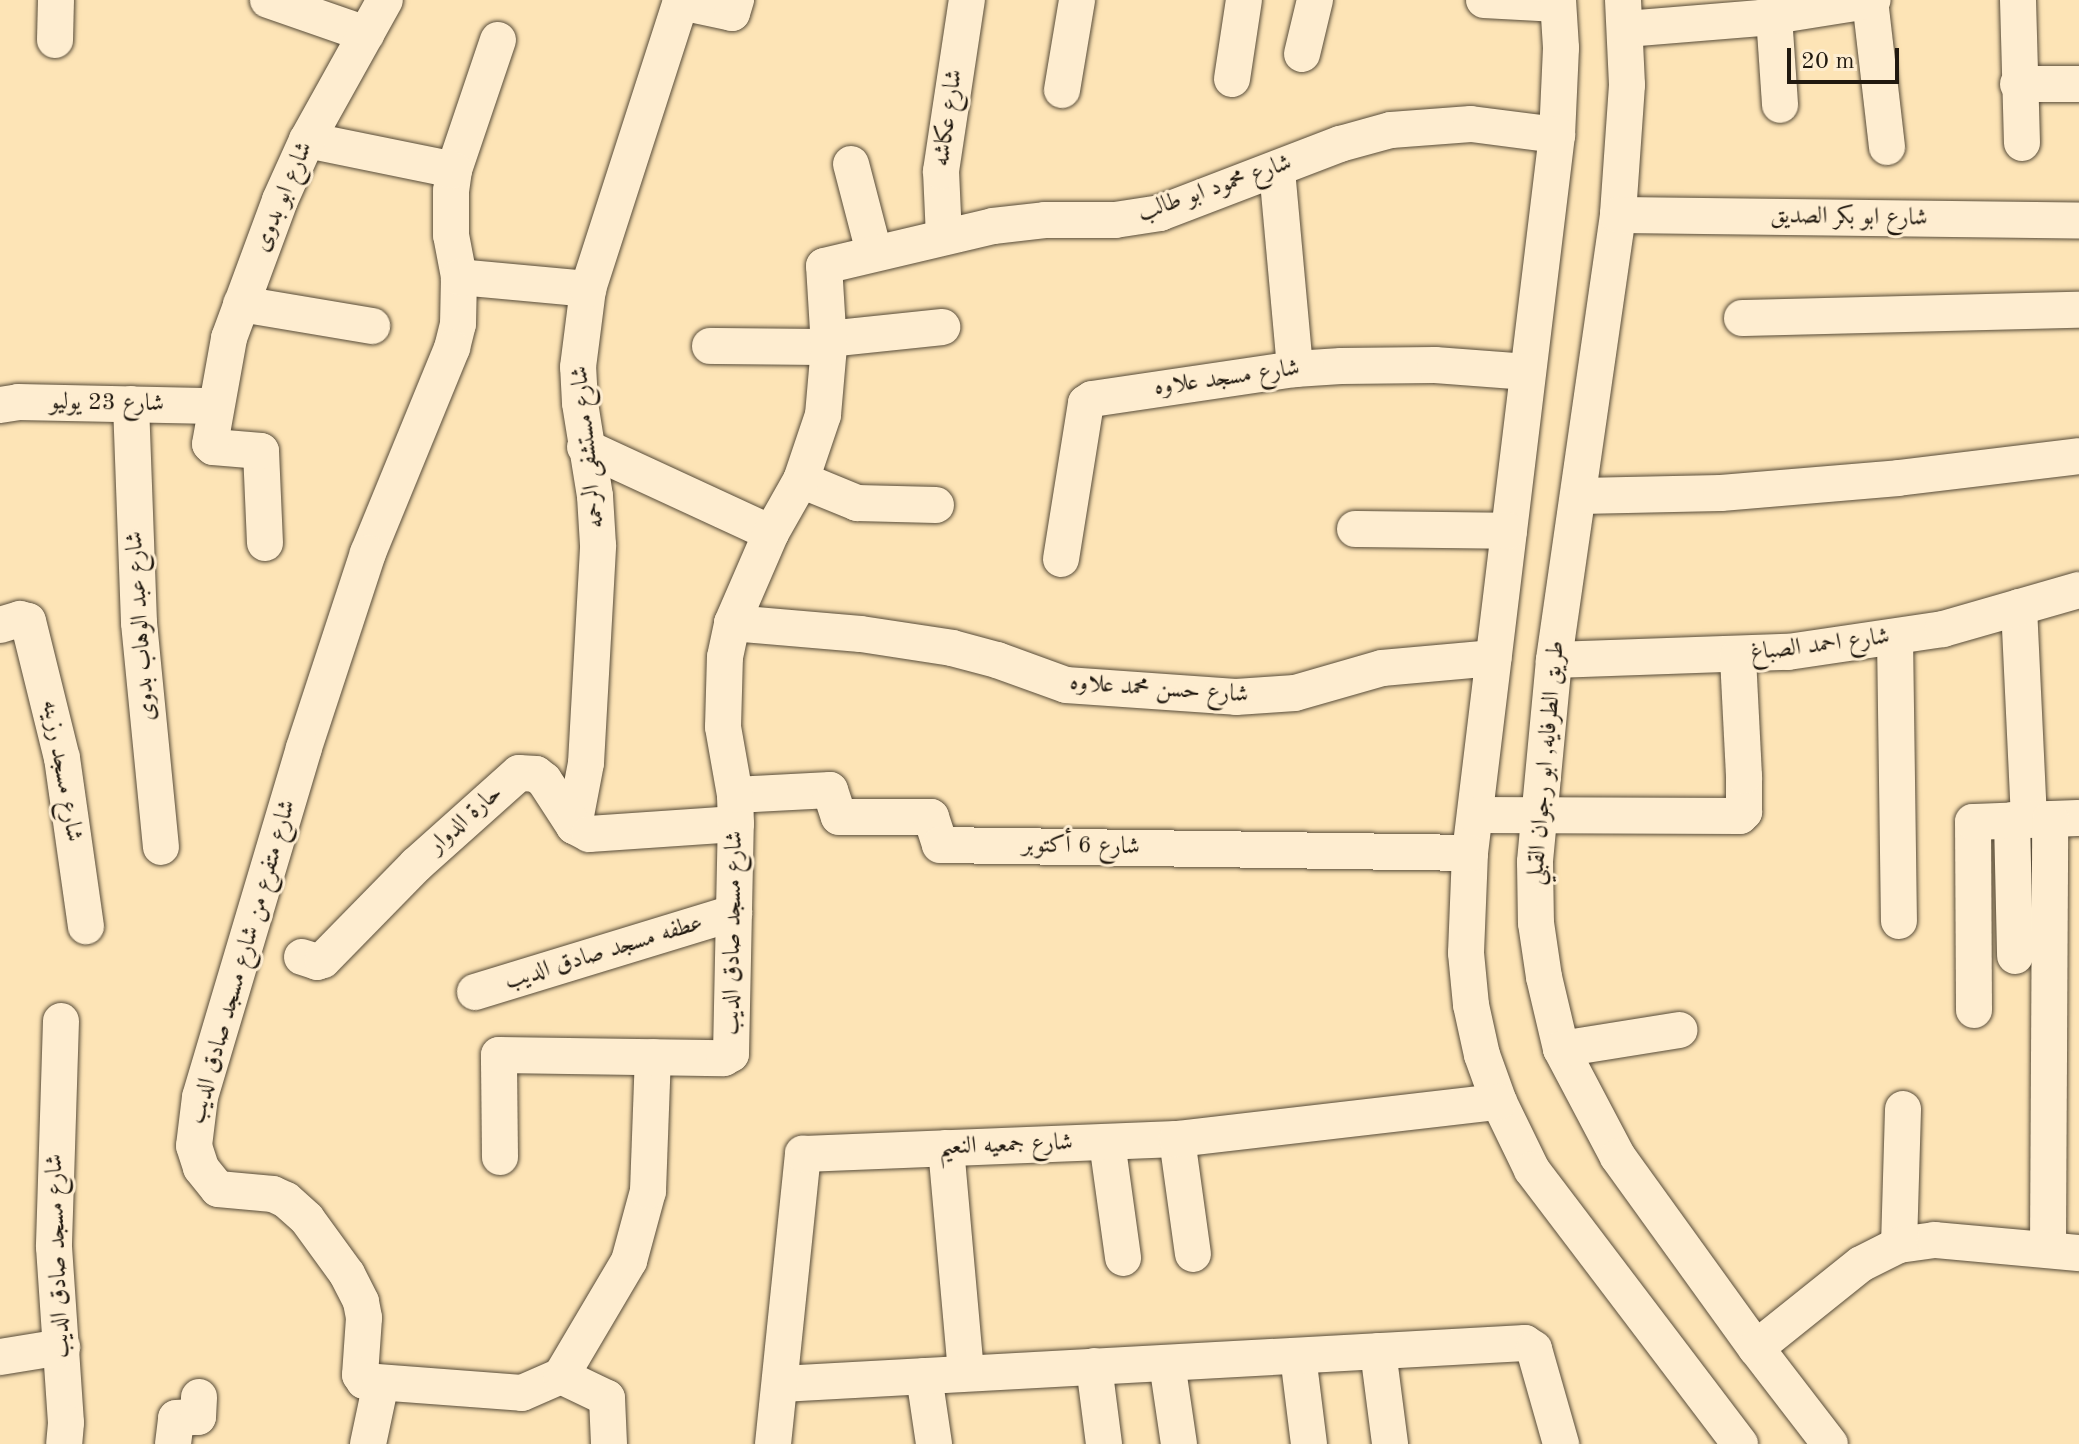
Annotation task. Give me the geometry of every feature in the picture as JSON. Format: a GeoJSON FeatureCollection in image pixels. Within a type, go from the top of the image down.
{"type":"FeatureCollection","features":[{"type":"Feature","properties":{"kind":"street"},"geometry":{"type":"LineString","coordinates":[[55,40],[56,0]]}},
{"type":"Feature","properties":{"kind":"street"},"geometry":{"type":"LineString","coordinates":[[268,0],[366,34]]}},
{"type":"Feature","properties":{"kind":"street","name":"شارع ابو بدوى"},"geometry":{"type":"LineString","coordinates":[[265,543],[261,451],[211,446],[215,406],[229,338],[280,200],[307,140],[385,0]]}},
{"type":"Feature","properties":{"kind":"street","name":"شارع مستشفى الرحمه"},"geometry":{"type":"LineString","coordinates":[[574,826],[586,763],[598,545],[595,496],[585,447],[578,367],[588,289],[680,5],[685,3],[732,13],[736,0]]}},
{"type":"Feature","properties":{"kind":"street","name":"شارع عكاشه"},"geometry":{"type":"LineString","coordinates":[[944,237],[941,171],[967,0]]}},
{"type":"Feature","properties":{"kind":"street"},"geometry":{"type":"LineString","coordinates":[[1062,90],[1077,0]]}},
{"type":"Feature","properties":{"kind":"street"},"geometry":{"type":"LineString","coordinates":[[1232,79],[1244,0]]}},
{"type":"Feature","properties":{"kind":"street"},"geometry":{"type":"LineString","coordinates":[[1302,54],[1315,0]]}},
{"type":"Feature","properties":{"kind":"street"},"geometry":{"type":"LineString","coordinates":[[1484,0],[1558,2],[1561,48],[1557,135],[1470,853],[1466,953],[1471,1005],[1482,1055],[1499,1102],[1514,1137],[1553,1201],[1740,1444]]}},
{"type":"Feature","properties":{"kind":"street"},"geometry":{"type":"LineString","coordinates":[[1624,15],[1765,11],[1871,0],[1887,147]]}},
{"type":"Feature","properties":{"kind":"street"},"geometry":{"type":"LineString","coordinates":[[2018,0],[2022,143]]}},
{"type":"Feature","properties":{"kind":"street"},"geometry":{"type":"LineString","coordinates":[[1765,11],[1780,105]]}},
{"type":"Feature","properties":{"kind":"street","name":"طريق الطرفايه, ابو رجوان القبلي"},"geometry":{"type":"LineString","coordinates":[[1624,15],[1627,85],[1618,215],[1554,660],[1535,862],[1536,923],[1544,977],[1561,1049],[1595,1119],[1642,1194],[1830,1444]]}},
{"type":"Feature","properties":{"kind":"street","name":"شارع متفرع من شارع مسجد صادق الديب"},"geometry":{"type":"LineString","coordinates":[[381,1383],[361,1379],[361,1302],[347,1274],[307,1219],[286,1200],[273,1194],[218,1189],[201,1168],[194,1146],[200,1097],[304,748],[368,553],[452,348],[458,324],[459,277],[451,235],[454,170],[498,40]]}},
{"type":"Feature","properties":{"kind":"street"},"geometry":{"type":"LineString","coordinates":[[2018,84],[2079,84]]}},
{"type":"Feature","properties":{"kind":"street","name":"شارع محمود ابو طالب"},"geometry":{"type":"LineString","coordinates":[[824,266],[874,252],[1018,222],[1115,220],[1160,213],[1365,136],[1418,126],[1471,124],[1557,135]]}},
{"type":"Feature","properties":{"kind":"street"},"geometry":{"type":"LineString","coordinates":[[307,140],[454,170]]}},
{"type":"Feature","properties":{"kind":"street"},"geometry":{"type":"LineString","coordinates":[[851,164],[874,252]]}},
{"type":"Feature","properties":{"kind":"street"},"geometry":{"type":"LineString","coordinates":[[1277,170],[1295,369]]}},
{"type":"Feature","properties":{"kind":"street","name":"شارع ابو بكر الصديق"},"geometry":{"type":"LineString","coordinates":[[1618,215],[2079,221]]}},
{"type":"Feature","properties":{"kind":"street","name":"شارع مسجد صادق الديب"},"geometry":{"type":"LineString","coordinates":[[500,1157],[499,1055],[724,1058],[731,1054],[736,809],[723,727],[721,692],[732,623],[771,533],[801,480],[823,415],[828,343],[824,266]]}},
{"type":"Feature","properties":{"kind":"street"},"geometry":{"type":"LineString","coordinates":[[459,277],[588,289]]}},
{"type":"Feature","properties":{"kind":"street"},"geometry":{"type":"LineString","coordinates":[[241,304],[372,326]]}},
{"type":"Feature","properties":{"kind":"street"},"geometry":{"type":"LineString","coordinates":[[1742,318],[2079,310]]}},
{"type":"Feature","properties":{"kind":"street"},"geometry":{"type":"LineString","coordinates":[[710,346],[828,343],[942,327]]}},
{"type":"Feature","properties":{"kind":"street","name":"شارع مسجد علاوه"},"geometry":{"type":"LineString","coordinates":[[1061,559],[1088,400],[1295,369],[1435,365],[1528,372]]}},
{"type":"Feature","properties":{"kind":"street","name":"شارع 23 يوليو"},"geometry":{"type":"LineString","coordinates":[[0,405],[18,402],[215,406]]}},
{"type":"Feature","properties":{"kind":"street","name":"شارع عبد الوهاب بدوى"},"geometry":{"type":"LineString","coordinates":[[131,404],[139,623],[161,847]]}},
{"type":"Feature","properties":{"kind":"street"},"geometry":{"type":"LineString","coordinates":[[585,447],[771,533]]}},
{"type":"Feature","properties":{"kind":"street"},"geometry":{"type":"LineString","coordinates":[[1580,496],[1721,493],[1898,478],[2079,456]]}},
{"type":"Feature","properties":{"kind":"street"},"geometry":{"type":"LineString","coordinates":[[801,480],[857,503],[936,505]]}},
{"type":"Feature","properties":{"kind":"street"},"geometry":{"type":"LineString","coordinates":[[1355,529],[1509,531]]}},
{"type":"Feature","properties":{"kind":"street","name":"شارع احمد الصباغ"},"geometry":{"type":"LineString","coordinates":[[1554,660],[1738,656],[1895,637],[1943,629],[2079,590]]}},
{"type":"Feature","properties":{"kind":"street"},"geometry":{"type":"LineString","coordinates":[[1756,1348],[1861,1264],[1899,1245],[1935,1240],[2064,1251],[2043,819],[2019,607]]}},
{"type":"Feature","properties":{"kind":"street","name":"شارع مسجد رزينه"},"geometry":{"type":"LineString","coordinates":[[13,622],[47,687],[62,758],[86,926]]}},
{"type":"Feature","properties":{"kind":"street","name":"شارع حسن محمد علاوه"},"geometry":{"type":"LineString","coordinates":[[732,623],[861,634],[952,648],[997,660],[1066,685],[1236,697],[1295,693],[1382,668],[1494,658]]}},
{"type":"Feature","properties":{"kind":"street"},"geometry":{"type":"LineString","coordinates":[[1895,637],[1899,921]]}},
{"type":"Feature","properties":{"kind":"street"},"geometry":{"type":"LineString","coordinates":[[1475,815],[1737,818],[1743,814],[1738,656]]}},
{"type":"Feature","properties":{"kind":"street","name":"حارة الدوار"},"geometry":{"type":"LineString","coordinates":[[302,957],[317,962],[323,960],[416,865],[519,773],[528,771],[544,780],[574,826]]}},
{"type":"Feature","properties":{"kind":"street","name":"شارع 6 أكتوبر"},"geometry":{"type":"LineString","coordinates":[[736,809],[830,790],[839,817],[931,817],[940,845],[1470,853]]}},
{"type":"Feature","properties":{"kind":"street"},"geometry":{"type":"LineString","coordinates":[[574,826],[596,835],[736,809]]}},
{"type":"Feature","properties":{"kind":"street"},"geometry":{"type":"LineString","coordinates":[[2015,956],[2043,819]]}},
{"type":"Feature","properties":{"kind":"street"},"geometry":{"type":"LineString","coordinates":[[1974,1010],[1973,823],[2043,819]]}},
{"type":"Feature","properties":{"kind":"street","name":"عطفه مسجد صادق الديب"},"geometry":{"type":"LineString","coordinates":[[475,992],[734,913]]}},
{"type":"Feature","properties":{"kind":"street","name":"شارع مسجد صادق الديب"},"geometry":{"type":"LineString","coordinates":[[61,1021],[54,1247],[62,1347],[64,1444]]}},
{"type":"Feature","properties":{"kind":"street"},"geometry":{"type":"LineString","coordinates":[[1561,1049],[1679,1030]]}},
{"type":"Feature","properties":{"kind":"street"},"geometry":{"type":"LineString","coordinates":[[368,1444],[381,1383],[508,1394],[537,1390],[561,1376],[615,1289],[641,1226],[651,1154],[653,1057]]}},
{"type":"Feature","properties":{"kind":"street","name":"شارع جمعيه النعيم"},"geometry":{"type":"LineString","coordinates":[[773,1444],[803,1154],[1177,1139],[1499,1102]]}},
{"type":"Feature","properties":{"kind":"street"},"geometry":{"type":"LineString","coordinates":[[1899,1245],[1903,1109]]}},
{"type":"Feature","properties":{"kind":"street"},"geometry":{"type":"LineString","coordinates":[[1177,1139],[1193,1254]]}},
{"type":"Feature","properties":{"kind":"street"},"geometry":{"type":"LineString","coordinates":[[1107,1142],[1123,1258]]}},
{"type":"Feature","properties":{"kind":"street"},"geometry":{"type":"LineString","coordinates":[[946,1148],[966,1373]]}},
{"type":"Feature","properties":{"kind":"street"},"geometry":{"type":"LineString","coordinates":[[781,1384],[1530,1344],[1554,1442]]}},
{"type":"Feature","properties":{"kind":"street"},"geometry":{"type":"LineString","coordinates":[[0,1357],[62,1347]]}},
{"type":"Feature","properties":{"kind":"street"},"geometry":{"type":"LineString","coordinates":[[1378,1351],[1390,1444]]}},
{"type":"Feature","properties":{"kind":"street"},"geometry":{"type":"LineString","coordinates":[[1298,1356],[1309,1444]]}},
{"type":"Feature","properties":{"kind":"street"},"geometry":{"type":"LineString","coordinates":[[1167,1363],[1179,1444]]}},
{"type":"Feature","properties":{"kind":"street"},"geometry":{"type":"LineString","coordinates":[[1094,1366],[1104,1444]]}},
{"type":"Feature","properties":{"kind":"street"},"geometry":{"type":"LineString","coordinates":[[561,1376],[607,1398],[609,1444]]}},
{"type":"Feature","properties":{"kind":"street"},"geometry":{"type":"LineString","coordinates":[[924,1376],[934,1444]]}},
{"type":"Feature","properties":{"kind":"street"},"geometry":{"type":"LineString","coordinates":[[173,1444],[176,1418],[198,1417],[199,1397]]}}]}
